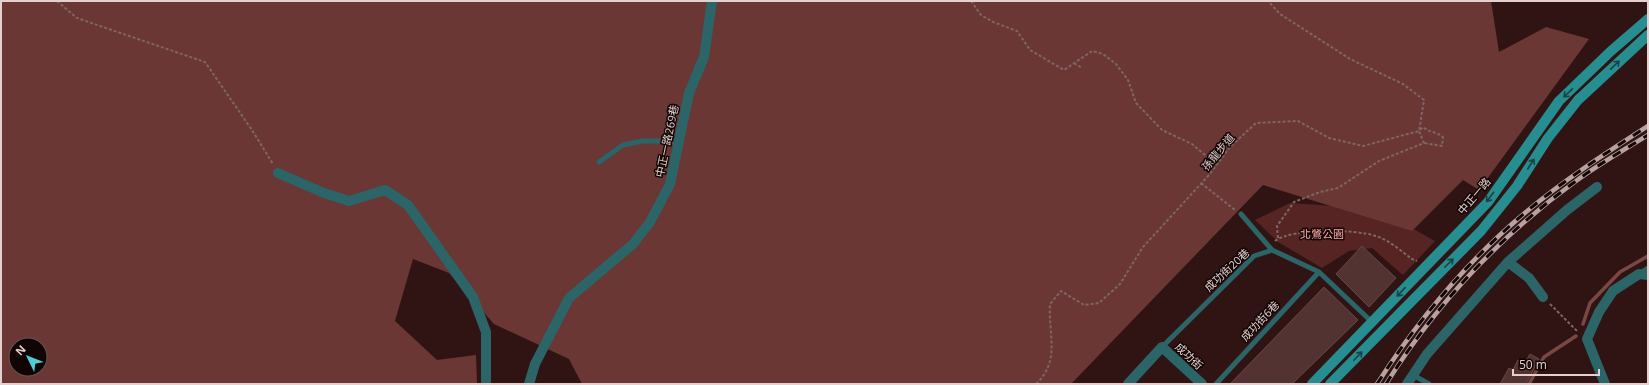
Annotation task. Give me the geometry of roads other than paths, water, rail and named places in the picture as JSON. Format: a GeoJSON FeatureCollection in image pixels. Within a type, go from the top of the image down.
{"type":"FeatureCollection","features":[{"type":"Feature","properties":{"kind":"main road","name":"中正一路"},"geometry":{"type":"LineString","coordinates":[[1312,384],[1488,202],[1560,101],[1611,51],[1648,19]]}},
{"type":"Feature","properties":{"kind":"main road"},"geometry":{"type":"LineString","coordinates":[[1330,384],[1481,230],[1517,186],[1548,138],[1578,100],[1648,35]]}},
{"type":"Feature","properties":{"kind":"street","name":"中正一路269巷"},"geometry":{"type":"LineString","coordinates":[[529,384],[535,364],[569,298],[633,244],[650,222],[670,184],[689,92],[704,57],[712,1]]}},
{"type":"Feature","properties":{"kind":"street"},"geometry":{"type":"LineString","coordinates":[[278,173],[324,193],[349,201],[385,190],[408,205],[473,297],[486,332],[486,384]]}},
{"type":"Feature","properties":{"kind":"street"},"geometry":{"type":"LineString","coordinates":[[1407,384],[1427,354],[1508,262],[1567,210],[1597,187]]}},
{"type":"Feature","properties":{"kind":"street"},"geometry":{"type":"LineString","coordinates":[[1508,262],[1529,278],[1544,297]]}},
{"type":"Feature","properties":{"kind":"street"},"geometry":{"type":"LineString","coordinates":[[1605,384],[1587,339],[1599,312],[1613,291],[1645,273]]}},
{"type":"Feature","properties":{"kind":"street","name":"成功街"},"geometry":{"type":"LineString","coordinates":[[1128,384],[1162,347],[1202,384]]}},
{"type":"Feature","properties":{"kind":"lane"},"geometry":{"type":"LineString","coordinates":[[599,162],[623,145],[642,141],[679,141]]}},
{"type":"Feature","properties":{"kind":"lane"},"geometry":{"type":"LineString","coordinates":[[1241,214],[1271,248],[1319,272],[1373,322]]}},
{"type":"Feature","properties":{"kind":"lane","name":"成功街20巷"},"geometry":{"type":"LineString","coordinates":[[1162,347],[1254,256],[1271,248]]}},
{"type":"Feature","properties":{"kind":"lane","name":"成功街6巷"},"geometry":{"type":"LineString","coordinates":[[1216,384],[1319,272]]}},
{"type":"Feature","properties":{"kind":"lane"},"geometry":{"type":"LineString","coordinates":[[1413,375],[1429,384]]}},
{"type":"Feature","properties":{"kind":"waterway"},"geometry":{"type":"LineString","coordinates":[[1583,324],[1590,303],[1620,272],[1648,256]]}},
{"type":"Feature","properties":{"kind":"waterway"},"geometry":{"type":"LineString","coordinates":[[1529,384],[1544,357],[1576,336]]}},
{"type":"Feature","properties":{"kind":"railway"},"geometry":{"type":"LineString","coordinates":[[1377,384],[1409,337],[1445,292],[1504,231],[1570,178],[1648,126]]}},
{"type":"Feature","properties":{"kind":"railway"},"geometry":{"type":"LineString","coordinates":[[1386,384],[1426,326],[1471,273],[1496,248],[1548,202],[1576,181],[1648,135]]}},
{"type":"Feature","properties":{"kind":"park label","name":"北鶯公園"},"geometry":{"type":"Point","coordinates":[1322,234]}}]}
